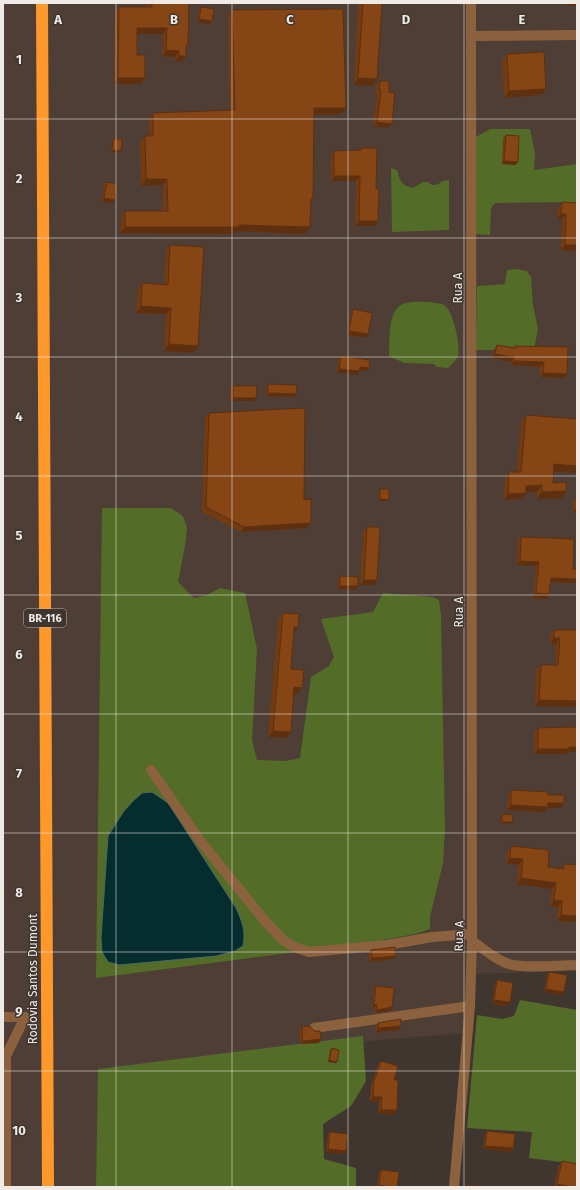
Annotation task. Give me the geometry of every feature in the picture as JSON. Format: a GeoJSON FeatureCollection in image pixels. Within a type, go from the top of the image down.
{"type":"FeatureCollection","features":[{"type":"Feature","properties":{"kind":"highway","name":"Rodovia Santos Dumont"},"geometry":{"type":"LineString","coordinates":[[42,3],[48,1187]]}},
{"type":"Feature","properties":{"kind":"street","name":"Rua A"},"geometry":{"type":"LineString","coordinates":[[454,1187],[470,1006],[472,937],[470,3]]}},
{"type":"Feature","properties":{"kind":"street"},"geometry":{"type":"LineString","coordinates":[[471,36],[577,35]]}},
{"type":"Feature","properties":{"kind":"street"},"geometry":{"type":"LineString","coordinates":[[151,770],[201,842],[260,915],[284,941],[294,947],[309,952],[387,945],[432,937],[472,937],[501,961],[509,964],[526,966],[577,965]]}},
{"type":"Feature","properties":{"kind":"street"},"geometry":{"type":"LineString","coordinates":[[314,1028],[470,1006]]}},
{"type":"Feature","properties":{"kind":"street"},"geometry":{"type":"LineString","coordinates":[[3,1017],[25,1017],[6,1056],[6,1187]]}},
{"type":"Feature","properties":{"kind":"shaded area"},"geometry":{"type":"Polygon","coordinates":[[[3,3],[577,3],[577,971],[471,974],[468,1033],[268,1049],[261,1187],[3,1187],[3,3]]]}},
{"type":"Feature","properties":{"kind":"green space"},"geometry":{"type":"Polygon","coordinates":[[[490,129],[530,129],[535,153],[534,170],[577,164],[577,202],[495,203],[491,208],[490,235],[475,234],[476,137],[490,129]]]}},
{"type":"Feature","properties":{"kind":"green space"},"geometry":{"type":"Polygon","coordinates":[[[391,168],[397,170],[403,184],[413,188],[423,182],[436,185],[449,180],[449,230],[392,232],[391,168]]]}},
{"type":"Feature","properties":{"kind":"green space"},"geometry":{"type":"Polygon","coordinates":[[[517,269],[527,271],[531,277],[533,305],[538,329],[534,350],[476,350],[477,286],[505,284],[507,270],[517,269]]]}},
{"type":"Feature","properties":{"kind":"green space"},"geometry":{"type":"Polygon","coordinates":[[[409,302],[429,302],[444,305],[447,308],[456,328],[459,350],[458,355],[455,361],[448,368],[437,367],[434,364],[404,363],[389,356],[390,327],[394,313],[398,307],[409,302]]]}},
{"type":"Feature","properties":{"kind":"green space"},"geometry":{"type":"Polygon","coordinates":[[[102,508],[171,508],[183,516],[187,528],[178,582],[194,598],[207,595],[220,588],[245,593],[257,649],[252,740],[257,760],[286,761],[300,758],[311,677],[329,666],[334,657],[321,619],[373,612],[383,593],[432,597],[439,600],[441,615],[445,830],[443,863],[430,917],[430,929],[415,934],[373,942],[96,978],[102,508]]]}},
{"type":"Feature","properties":{"kind":"green space"},"geometry":{"type":"Polygon","coordinates":[[[520,1000],[577,1010],[577,1164],[529,1158],[532,1132],[467,1128],[477,1015],[502,1019],[514,1016],[520,1000]]]}},
{"type":"Feature","properties":{"kind":"green space"},"geometry":{"type":"Polygon","coordinates":[[[363,1036],[366,1081],[351,1106],[323,1124],[324,1159],[356,1168],[356,1187],[96,1187],[98,1069],[363,1036]]]}},
{"type":"Feature","properties":{"kind":"water"},"geometry":{"type":"Polygon","coordinates":[[[152,792],[168,803],[236,908],[242,922],[244,936],[243,946],[235,951],[216,956],[119,965],[108,962],[102,952],[101,938],[108,836],[124,811],[133,801],[142,793],[152,792]]]}},
{"type":"Feature","properties":{"kind":"building"},"geometry":{"type":"Polygon","coordinates":[[[152,3],[189,3],[188,45],[186,45],[186,56],[179,56],[179,51],[166,50],[167,28],[137,28],[137,55],[145,55],[145,78],[118,78],[119,7],[152,7],[152,3]]]}},
{"type":"Feature","properties":{"kind":"building"},"geometry":{"type":"Polygon","coordinates":[[[363,3],[382,3],[377,79],[358,78],[363,3]]]}},
{"type":"Feature","properties":{"kind":"building"},"geometry":{"type":"Polygon","coordinates":[[[201,7],[214,9],[212,21],[199,19],[201,7]]]}},
{"type":"Feature","properties":{"kind":"building"},"geometry":{"type":"Polygon","coordinates":[[[343,9],[346,108],[314,108],[313,198],[311,198],[310,227],[239,225],[239,227],[125,227],[125,211],[168,211],[167,179],[146,179],[145,136],[153,136],[153,113],[235,110],[232,10],[343,9]]]}},
{"type":"Feature","properties":{"kind":"building"},"geometry":{"type":"Polygon","coordinates":[[[544,52],[546,89],[509,91],[507,54],[544,52]]]}},
{"type":"Feature","properties":{"kind":"building"},"geometry":{"type":"Polygon","coordinates":[[[380,81],[389,81],[389,92],[395,93],[392,124],[377,122],[381,90],[379,90],[380,81]]]}},
{"type":"Feature","properties":{"kind":"building"},"geometry":{"type":"Polygon","coordinates":[[[506,135],[519,136],[518,162],[504,161],[506,135]]]}},
{"type":"Feature","properties":{"kind":"building"},"geometry":{"type":"Polygon","coordinates":[[[113,139],[122,139],[121,151],[112,150],[113,139]]]}},
{"type":"Feature","properties":{"kind":"building"},"geometry":{"type":"Polygon","coordinates":[[[361,148],[377,148],[376,189],[379,189],[378,221],[359,221],[360,176],[334,176],[334,151],[361,150],[361,148]]]}},
{"type":"Feature","properties":{"kind":"building"},"geometry":{"type":"Polygon","coordinates":[[[107,182],[117,184],[115,200],[104,198],[107,182]]]}},
{"type":"Feature","properties":{"kind":"building"},"geometry":{"type":"Polygon","coordinates":[[[562,202],[577,203],[577,245],[565,245],[566,214],[561,214],[562,202]]]}},
{"type":"Feature","properties":{"kind":"building"},"geometry":{"type":"Polygon","coordinates":[[[170,245],[204,247],[198,346],[169,344],[171,308],[141,306],[142,283],[168,285],[170,245]]]}},
{"type":"Feature","properties":{"kind":"building"},"geometry":{"type":"Polygon","coordinates":[[[353,309],[372,313],[368,334],[349,331],[353,309]]]}},
{"type":"Feature","properties":{"kind":"building"},"geometry":{"type":"Polygon","coordinates":[[[497,345],[515,348],[515,346],[568,347],[567,374],[543,373],[544,362],[514,361],[514,357],[495,354],[497,345]]]}},
{"type":"Feature","properties":{"kind":"building"},"geometry":{"type":"Polygon","coordinates":[[[341,356],[370,360],[369,368],[360,367],[359,371],[339,369],[341,356]]]}},
{"type":"Feature","properties":{"kind":"building"},"geometry":{"type":"Polygon","coordinates":[[[268,384],[297,385],[296,394],[268,393],[268,384]]]}},
{"type":"Feature","properties":{"kind":"building"},"geometry":{"type":"Polygon","coordinates":[[[233,386],[257,386],[256,398],[233,398],[233,386]]]}},
{"type":"Feature","properties":{"kind":"building"},"geometry":{"type":"Polygon","coordinates":[[[305,408],[304,500],[311,499],[311,523],[244,527],[206,507],[209,413],[305,408]]]}},
{"type":"Feature","properties":{"kind":"building"},"geometry":{"type":"Polygon","coordinates":[[[526,415],[577,419],[577,466],[554,464],[553,483],[566,482],[566,491],[542,492],[542,485],[526,486],[526,493],[508,494],[509,472],[521,472],[526,415]]]}},
{"type":"Feature","properties":{"kind":"building"},"geometry":{"type":"Polygon","coordinates":[[[380,489],[389,489],[389,500],[380,499],[380,489]]]}},
{"type":"Feature","properties":{"kind":"building"},"geometry":{"type":"Polygon","coordinates":[[[367,527],[380,527],[377,580],[364,580],[367,527]]]}},
{"type":"Feature","properties":{"kind":"building"},"geometry":{"type":"Polygon","coordinates":[[[521,537],[574,539],[573,569],[577,569],[577,579],[551,578],[549,594],[536,593],[539,562],[520,561],[521,537]]]}},
{"type":"Feature","properties":{"kind":"building"},"geometry":{"type":"Polygon","coordinates":[[[340,576],[358,577],[358,586],[340,586],[340,576]]]}},
{"type":"Feature","properties":{"kind":"building"},"geometry":{"type":"Polygon","coordinates":[[[283,613],[299,614],[298,627],[294,627],[291,669],[304,670],[302,688],[294,687],[291,732],[273,731],[283,613]]]}},
{"type":"Feature","properties":{"kind":"building"},"geometry":{"type":"Polygon","coordinates":[[[554,630],[577,630],[577,701],[539,700],[541,665],[558,665],[560,638],[554,638],[554,630]]]}},
{"type":"Feature","properties":{"kind":"building"},"geometry":{"type":"Polygon","coordinates":[[[577,727],[577,747],[569,747],[569,749],[538,749],[538,728],[577,727]]]}},
{"type":"Feature","properties":{"kind":"building"},"geometry":{"type":"Polygon","coordinates":[[[511,790],[548,792],[548,795],[564,795],[564,803],[548,803],[547,807],[511,805],[511,790]]]}},
{"type":"Feature","properties":{"kind":"building"},"geometry":{"type":"Polygon","coordinates":[[[502,814],[513,815],[512,822],[502,822],[502,814]]]}},
{"type":"Feature","properties":{"kind":"building"},"geometry":{"type":"Polygon","coordinates":[[[511,846],[549,850],[548,867],[564,869],[564,864],[577,865],[577,916],[561,915],[562,901],[554,900],[556,883],[521,878],[523,859],[510,858],[511,846]]]}},
{"type":"Feature","properties":{"kind":"building"},"geometry":{"type":"Polygon","coordinates":[[[395,947],[396,956],[372,958],[371,950],[395,947]]]}},
{"type":"Feature","properties":{"kind":"building"},"geometry":{"type":"Polygon","coordinates":[[[549,972],[567,975],[564,992],[546,989],[549,972]]]}},
{"type":"Feature","properties":{"kind":"building"},"geometry":{"type":"Polygon","coordinates":[[[497,980],[513,983],[510,1002],[494,1000],[497,980]]]}},
{"type":"Feature","properties":{"kind":"building"},"geometry":{"type":"Polygon","coordinates":[[[376,986],[394,988],[392,1007],[377,1010],[377,1005],[374,1004],[376,986]]]}},
{"type":"Feature","properties":{"kind":"building"},"geometry":{"type":"Polygon","coordinates":[[[401,1019],[401,1026],[378,1028],[378,1023],[401,1019]]]}},
{"type":"Feature","properties":{"kind":"building"},"geometry":{"type":"Polygon","coordinates":[[[310,1026],[314,1031],[320,1031],[321,1039],[303,1041],[302,1027],[310,1026]]]}},
{"type":"Feature","properties":{"kind":"building"},"geometry":{"type":"Polygon","coordinates":[[[332,1048],[339,1050],[337,1062],[329,1060],[332,1048]]]}},
{"type":"Feature","properties":{"kind":"building"},"geometry":{"type":"Polygon","coordinates":[[[381,1061],[398,1066],[394,1080],[398,1080],[397,1110],[381,1110],[382,1097],[373,1097],[374,1079],[381,1061]]]}},
{"type":"Feature","properties":{"kind":"building"},"geometry":{"type":"Polygon","coordinates":[[[487,1131],[515,1134],[513,1148],[485,1146],[487,1131]]]}},
{"type":"Feature","properties":{"kind":"building"},"geometry":{"type":"Polygon","coordinates":[[[330,1132],[348,1134],[346,1151],[328,1149],[330,1132]]]}},
{"type":"Feature","properties":{"kind":"building"},"geometry":{"type":"Polygon","coordinates":[[[562,1161],[577,1164],[577,1187],[557,1184],[562,1161]]]}},
{"type":"Feature","properties":{"kind":"building"},"geometry":{"type":"Polygon","coordinates":[[[381,1170],[399,1172],[397,1187],[379,1185],[381,1170]]]}},
{"type":"Feature","properties":{"kind":"building"},"geometry":{"type":"Polygon","coordinates":[[[466,1185],[481,1187],[466,1187],[466,1185]]]}}]}
